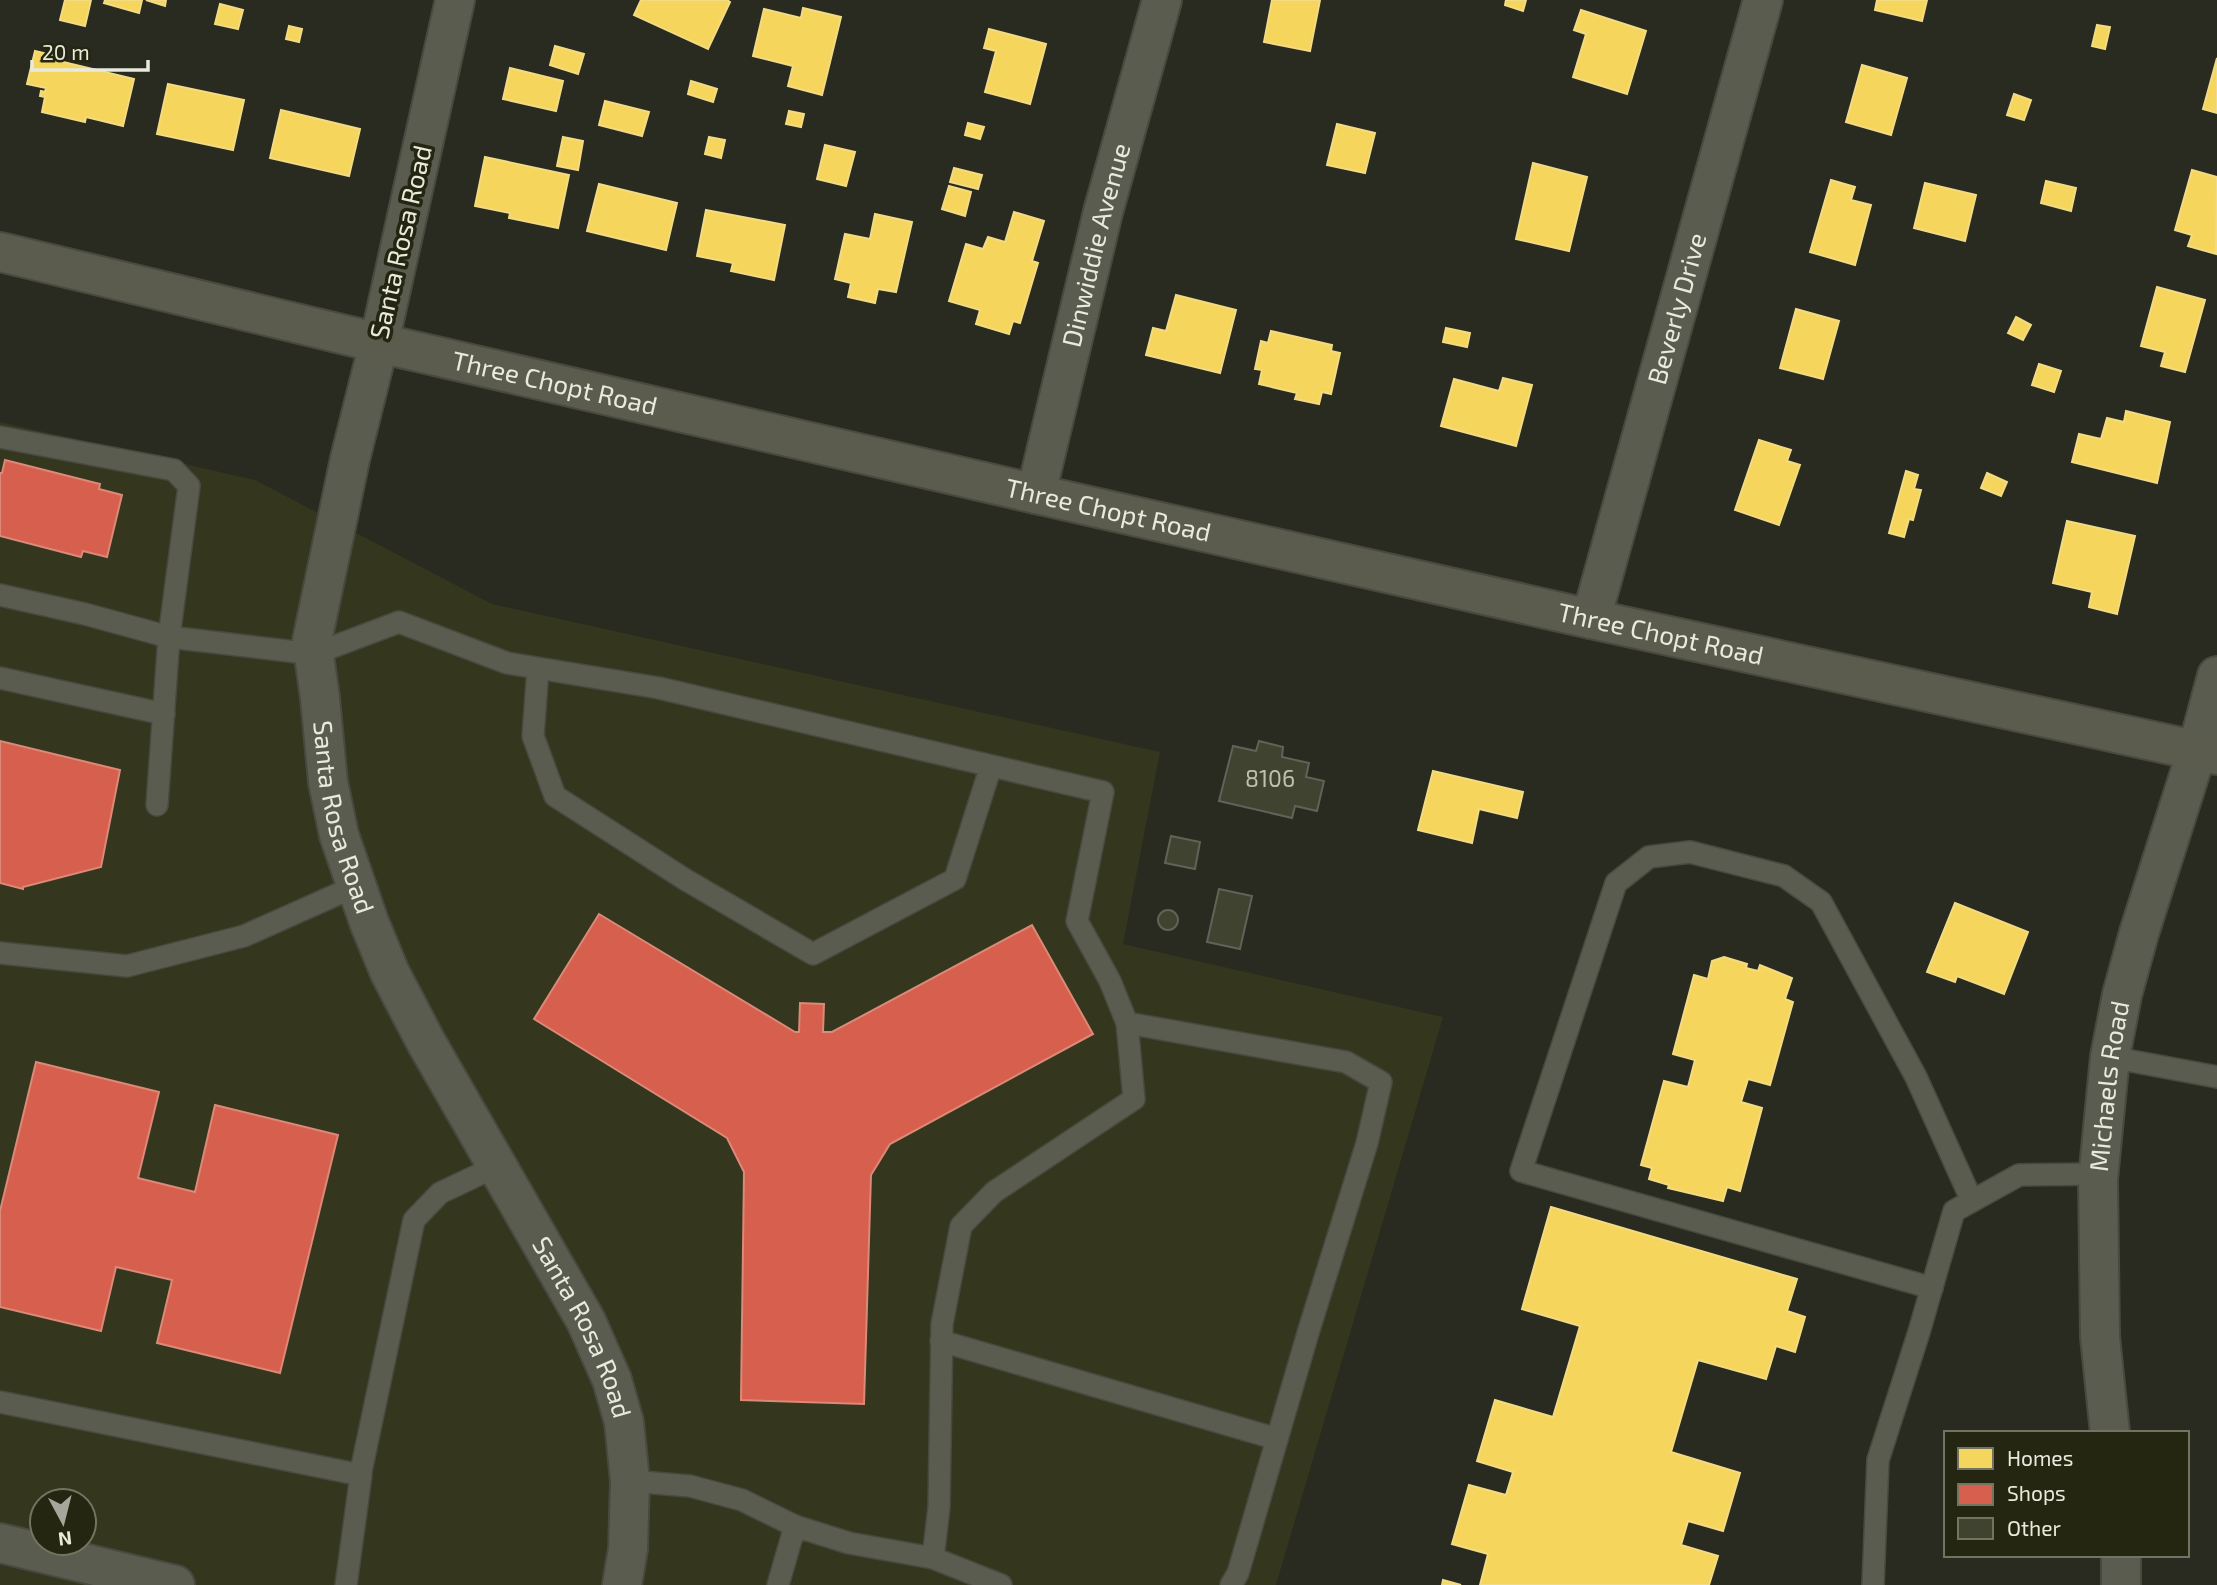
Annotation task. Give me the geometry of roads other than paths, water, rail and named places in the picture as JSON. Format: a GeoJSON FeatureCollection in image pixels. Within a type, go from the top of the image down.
{"type":"FeatureCollection","features":[{"type":"Feature","properties":{"kind":"main road","name":"Three Chopt Road"},"geometry":{"type":"LineString","coordinates":[[0,251],[379,343],[1036,494],[1591,619],[2207,753]]}},
{"type":"Feature","properties":{"kind":"street","name":"Santa Rosa Road"},"geometry":{"type":"LineString","coordinates":[[455,0],[379,343],[349,459],[312,641],[328,782],[339,835],[390,973],[426,1042],[586,1321],[612,1380],[624,1422],[631,1480],[628,1549],[622,1585]]}},
{"type":"Feature","properties":{"kind":"street","name":"Dinwiddie Avenue"},"geometry":{"type":"LineString","coordinates":[[1036,494],[1103,212],[1162,0]]}},
{"type":"Feature","properties":{"kind":"street","name":"Beverly Drive"},"geometry":{"type":"LineString","coordinates":[[1591,619],[1763,0]]}},
{"type":"Feature","properties":{"kind":"street","name":"Michaels Road"},"geometry":{"type":"LineString","coordinates":[[2110,1431],[2100,1337],[2099,1174],[2110,1056],[2122,995],[2139,933],[2207,753],[2217,676]]}},
{"type":"Feature","properties":{"kind":"street"},"geometry":{"type":"LineString","coordinates":[[0,1543],[175,1585]]}},
{"type":"Feature","properties":{"kind":"street"},"geometry":{"type":"LineString","coordinates":[[2121,1557],[2121,1585]]}},
{"type":"Feature","properties":{"kind":"lane"},"geometry":{"type":"LineString","coordinates":[[0,438],[173,470],[189,486],[169,637],[157,805]]}},
{"type":"Feature","properties":{"kind":"lane"},"geometry":{"type":"LineString","coordinates":[[0,595],[169,637],[314,654],[399,622],[507,663],[659,688],[1103,792],[1077,921],[1110,981],[1127,1023],[1134,1099],[994,1192],[961,1226],[942,1324],[939,1507],[933,1558]]}},
{"type":"Feature","properties":{"kind":"lane"},"geometry":{"type":"LineString","coordinates":[[538,668],[533,736],[555,796],[686,880],[813,954],[956,879],[991,766]]}},
{"type":"Feature","properties":{"kind":"lane"},"geometry":{"type":"LineString","coordinates":[[0,678],[164,714]]}},
{"type":"Feature","properties":{"kind":"lane"},"geometry":{"type":"LineString","coordinates":[[1932,1288],[1521,1171],[1616,883],[1649,857],[1690,852],[1784,876],[1821,902],[1916,1077],[1972,1201]]}},
{"type":"Feature","properties":{"kind":"lane"},"geometry":{"type":"LineString","coordinates":[[0,953],[127,966],[244,936],[356,886]]}},
{"type":"Feature","properties":{"kind":"lane"},"geometry":{"type":"LineString","coordinates":[[1127,1023],[1346,1062],[1381,1082],[1367,1143],[1238,1573],[1231,1585]]}},
{"type":"Feature","properties":{"kind":"lane"},"geometry":{"type":"LineString","coordinates":[[2110,1056],[2217,1077]]}},
{"type":"Feature","properties":{"kind":"lane"},"geometry":{"type":"LineString","coordinates":[[346,1585],[360,1476],[414,1220],[440,1194],[497,1166]]}},
{"type":"Feature","properties":{"kind":"lane"},"geometry":{"type":"LineString","coordinates":[[1873,1585],[1878,1460],[1954,1211],[2019,1175],[2099,1174]]}},
{"type":"Feature","properties":{"kind":"lane"},"geometry":{"type":"LineString","coordinates":[[941,1341],[1277,1439]]}},
{"type":"Feature","properties":{"kind":"lane"},"geometry":{"type":"LineString","coordinates":[[0,1402],[360,1476]]}},
{"type":"Feature","properties":{"kind":"lane"},"geometry":{"type":"LineString","coordinates":[[631,1480],[690,1486],[742,1500],[794,1526],[849,1543],[933,1558],[1001,1585]]}},
{"type":"Feature","properties":{"kind":"lane"},"geometry":{"type":"LineString","coordinates":[[778,1585],[794,1526]]}}]}
